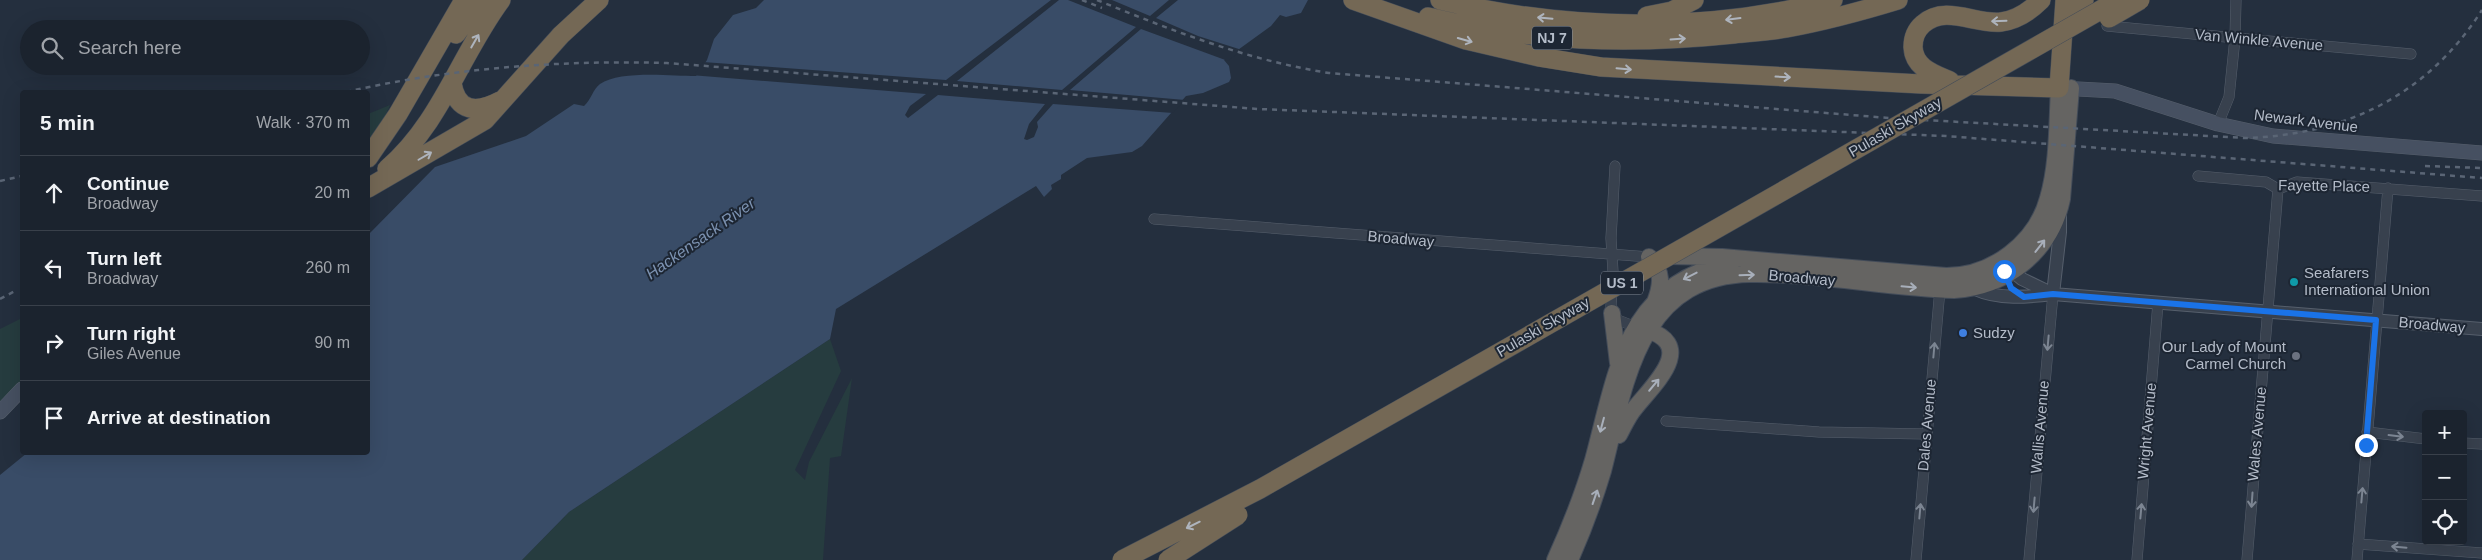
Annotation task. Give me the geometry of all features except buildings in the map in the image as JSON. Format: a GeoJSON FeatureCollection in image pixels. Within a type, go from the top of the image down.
{"type":"FeatureCollection","features":[{"type":"Feature","properties":{"kind":"highway"},"geometry":{"type":"LineString","coordinates":[[370,155],[385,135],[464,0]]}},
{"type":"Feature","properties":{"kind":"highway"},"geometry":{"type":"LineString","coordinates":[[385,135],[402,117],[452,39],[482,0]]}},
{"type":"Feature","properties":{"kind":"highway"},"geometry":{"type":"LineString","coordinates":[[370,180],[397,160],[416,140],[432,118],[501,0]]}},
{"type":"Feature","properties":{"kind":"highway"},"geometry":{"type":"LineString","coordinates":[[370,187],[480,123],[507,96],[561,35],[599,0]]}},
{"type":"Feature","properties":{"kind":"highway"},"geometry":{"type":"LineString","coordinates":[[1353,0],[1448,35],[1539,57],[1621,69],[1922,84],[2065,88]]}},
{"type":"Feature","properties":{"kind":"highway","name":"NJ 7"},"geometry":{"type":"LineString","coordinates":[[1371,0],[1409,12],[1470,26],[1565,40],[1646,41],[1737,33],[1872,0]]}},
{"type":"Feature","properties":{"kind":"highway","name":"NJ 7"},"geometry":{"type":"LineString","coordinates":[[1440,0],[1520,15],[1626,25],[1711,21],[1768,14],[1832,0]]}},
{"type":"Feature","properties":{"kind":"highway"},"geometry":{"type":"LineString","coordinates":[[1594,22],[1660,14],[1694,0]]}},
{"type":"Feature","properties":{"kind":"highway"},"geometry":{"type":"LineString","coordinates":[[1737,33],[1768,31],[1807,24],[1898,0]]}},
{"type":"Feature","properties":{"kind":"highway"},"geometry":{"type":"LineString","coordinates":[[1955,84],[1928,72],[1916,61],[1913,40],[1917,29],[1929,18],[1942,14],[2000,22],[2020,17],[2041,0]]}},
{"type":"Feature","properties":{"kind":"highway"},"geometry":{"type":"LineString","coordinates":[[1975,288],[2006,270],[2043,244],[2053,227],[2060,205],[2065,88],[2065,0]]}},
{"type":"Feature","properties":{"kind":"highway","name":"Pulaski Skyway"},"geometry":{"type":"LineString","coordinates":[[1122,560],[1252,493],[2118,0]]}},
{"type":"Feature","properties":{"kind":"highway","name":"Pulaski Skyway"},"geometry":{"type":"LineString","coordinates":[[1168,560],[1274,494],[2140,0]]}},
{"type":"Feature","properties":{"kind":"highway"},"geometry":{"type":"LineString","coordinates":[[2006,270],[2047,204],[2079,6]]}},
{"type":"Feature","properties":{"kind":"highway"},"geometry":{"type":"LineString","coordinates":[[452,83],[457,98],[470,108],[484,109],[507,96]]}},
{"type":"Feature","properties":{"kind":"highway"},"geometry":{"type":"LineString","coordinates":[[1649,257],[1712,256],[1754,261]]}},
{"type":"Feature","properties":{"kind":"highway"},"geometry":{"type":"LineString","coordinates":[[1555,560],[1584,491],[1618,370],[1654,302],[1661,277],[1658,267],[1649,257]]}},
{"type":"Feature","properties":{"kind":"highway"},"geometry":{"type":"LineString","coordinates":[[1654,302],[1680,282],[1702,270],[1726,263],[1754,261]]}},
{"type":"Feature","properties":{"kind":"highway","name":"Broadway"},"geometry":{"type":"LineString","coordinates":[[1754,261],[1946,276],[2006,270]]}},
{"type":"Feature","properties":{"kind":"highway","name":"Broadway"},"geometry":{"type":"LineString","coordinates":[[1641,328],[1685,293],[1705,283],[1734,275],[1765,274],[1940,289],[1975,288]]}},
{"type":"Feature","properties":{"kind":"highway"},"geometry":{"type":"LineString","coordinates":[[1612,314],[1618,370]]}},
{"type":"Feature","properties":{"kind":"highway"},"geometry":{"type":"LineString","coordinates":[[1602,471],[1630,415],[1668,366],[1670,357],[1668,344],[1658,335],[1641,328]]}},
{"type":"Feature","properties":{"kind":"highway"},"geometry":{"type":"LineString","coordinates":[[1570,560],[1586,522],[1602,471],[1641,328]]}},
{"type":"Feature","properties":{"kind":"main road","name":"Newark Avenue"},"geometry":{"type":"LineString","coordinates":[[2065,88],[2122,93],[2218,124],[2273,136],[2482,153]]}},
{"type":"Feature","properties":{"kind":"main road"},"geometry":{"type":"LineString","coordinates":[[0,412],[20,391]]}},
{"type":"Feature","properties":{"kind":"street"},"geometry":{"type":"LineString","coordinates":[[2218,124],[2229,97],[2235,38],[2236,0]]}},
{"type":"Feature","properties":{"kind":"street","name":"Van Winkle Avenue"},"geometry":{"type":"LineString","coordinates":[[2108,26],[2411,54]]}},
{"type":"Feature","properties":{"kind":"street"},"geometry":{"type":"LineString","coordinates":[[1616,166],[1611,255],[1612,314],[1621,322],[1641,328]]}},
{"type":"Feature","properties":{"kind":"street","name":"Fayette Place"},"geometry":{"type":"LineString","coordinates":[[2198,176],[2266,182],[2278,188],[2297,182],[2482,196]]}},
{"type":"Feature","properties":{"kind":"street","name":"Wales Avenue"},"geometry":{"type":"LineString","coordinates":[[2247,560],[2278,188]]}},
{"type":"Feature","properties":{"kind":"street"},"geometry":{"type":"LineString","coordinates":[[2357,560],[2388,188]]}},
{"type":"Feature","properties":{"kind":"street"},"geometry":{"type":"LineString","coordinates":[[2053,294],[2060,232],[2060,205]]}},
{"type":"Feature","properties":{"kind":"street","name":"Broadway"},"geometry":{"type":"LineString","coordinates":[[1154,219],[1649,257]]}},
{"type":"Feature","properties":{"kind":"street"},"geometry":{"type":"LineString","coordinates":[[2006,270],[2014,291],[2024,297]]}},
{"type":"Feature","properties":{"kind":"street","name":"Broadway"},"geometry":{"type":"LineString","coordinates":[[2006,270],[2053,294]]}},
{"type":"Feature","properties":{"kind":"street","name":"Broadway"},"geometry":{"type":"LineString","coordinates":[[1975,288],[1988,295],[2024,297],[2053,294],[2482,329]]}},
{"type":"Feature","properties":{"kind":"street","name":"Dales Avenue"},"geometry":{"type":"LineString","coordinates":[[1916,560],[1940,289]]}},
{"type":"Feature","properties":{"kind":"street","name":"Wallis Avenue"},"geometry":{"type":"LineString","coordinates":[[2029,560],[2053,294]]}},
{"type":"Feature","properties":{"kind":"street","name":"Wright Avenue"},"geometry":{"type":"LineString","coordinates":[[2137,560],[2158,303]]}},
{"type":"Feature","properties":{"kind":"street"},"geometry":{"type":"LineString","coordinates":[[1666,421],[1819,432],[1926,434]]}},
{"type":"Feature","properties":{"kind":"street"},"geometry":{"type":"LineString","coordinates":[[2367,432],[2422,439]]}},
{"type":"Feature","properties":{"kind":"street"},"geometry":{"type":"LineString","coordinates":[[2467,443],[2482,444]]}},
{"type":"Feature","properties":{"kind":"street"},"geometry":{"type":"LineString","coordinates":[[2358,544],[2482,553]]}},
{"type":"Feature","properties":{"kind":"green space"},"geometry":{"type":"Polygon","coordinates":[[[390,105],[384,119],[370,140],[370,113],[390,105]]]}},
{"type":"Feature","properties":{"kind":"green space"},"geometry":{"type":"Polygon","coordinates":[[[20,319],[20,393],[0,410],[0,329],[20,319]]]}},
{"type":"Feature","properties":{"kind":"green space"},"geometry":{"type":"Polygon","coordinates":[[[830,339],[841,371],[795,470],[805,480],[809,462],[852,378],[841,456],[830,458],[823,560],[522,560],[569,512],[830,339]]]}},
{"type":"Feature","properties":{"kind":"water","name":"Hackensack River"},"geometry":{"type":"Polygon","coordinates":[[[764,0],[1308,0],[1301,13],[1286,17],[1280,15],[1271,26],[1224,60],[1229,66],[1231,78],[1229,82],[1203,93],[1186,96],[1142,146],[1132,152],[1087,158],[1061,175],[1061,179],[1051,185],[1052,189],[1044,197],[1036,186],[836,309],[830,339],[569,512],[522,560],[0,560],[0,475],[25,455],[370,455],[370,233],[435,167],[526,136],[574,104],[584,106],[600,84],[633,75],[696,76],[707,60],[714,39],[733,15],[756,8],[764,0]]]}},
{"type":"Feature","properties":{"kind":"pier"},"geometry":{"type":"Polygon","coordinates":[[[1051,0],[1059,0],[957,81],[1062,90],[1136,27],[1068,0],[1112,0],[1150,16],[1169,0],[1178,0],[1156,18],[1198,36],[1242,50],[1228,61],[1141,29],[1070,90],[1185,100],[1173,113],[1053,104],[1037,122],[1038,127],[1034,137],[1027,140],[1024,139],[1029,124],[1045,104],[938,95],[908,118],[905,115],[910,106],[926,94],[666,73],[695,73],[703,62],[946,80],[1051,0]]]}},
{"type":"Feature","properties":{"kind":"railway"},"geometry":{"type":"LineString","coordinates":[[1082,0],[1102,8]]}},
{"type":"Feature","properties":{"kind":"railway"},"geometry":{"type":"LineString","coordinates":[[1097,0],[1211,43],[1269,60],[1329,73],[1889,118],[2245,138],[2282,135],[2316,129],[2349,119],[2380,105],[2409,88],[2436,66],[2460,40],[2482,10]]}},
{"type":"Feature","properties":{"kind":"railway"},"geometry":{"type":"LineString","coordinates":[[356,90],[425,77],[506,67],[586,63],[667,63],[1258,109],[1946,136],[2482,178]]}},
{"type":"Feature","properties":{"kind":"railway"},"geometry":{"type":"LineString","coordinates":[[2425,166],[2482,168]]}},
{"type":"Feature","properties":{"kind":"railway"},"geometry":{"type":"LineString","coordinates":[[0,181],[20,176]]}},
{"type":"Feature","properties":{"kind":"railway"},"geometry":{"type":"LineString","coordinates":[[0,299],[15,291]]}},
{"type":"Feature","properties":{"kind":"place","name":"Seafarers International Union"},"geometry":{"type":"Point","coordinates":[2294,282]}},
{"type":"Feature","properties":{"kind":"place","name":"Sudzy"},"geometry":{"type":"Point","coordinates":[1963,333]}},
{"type":"Feature","properties":{"kind":"place","name":"Our Lady of Mount Carmel Church"},"geometry":{"type":"Point","coordinates":[2296,356]}},
{"type":"Feature","properties":{"kind":"route"},"geometry":{"type":"LineString","coordinates":[[2004,271],[2011,288],[2024,297],[2053,294],[2376,320],[2366,445]]}}]}
